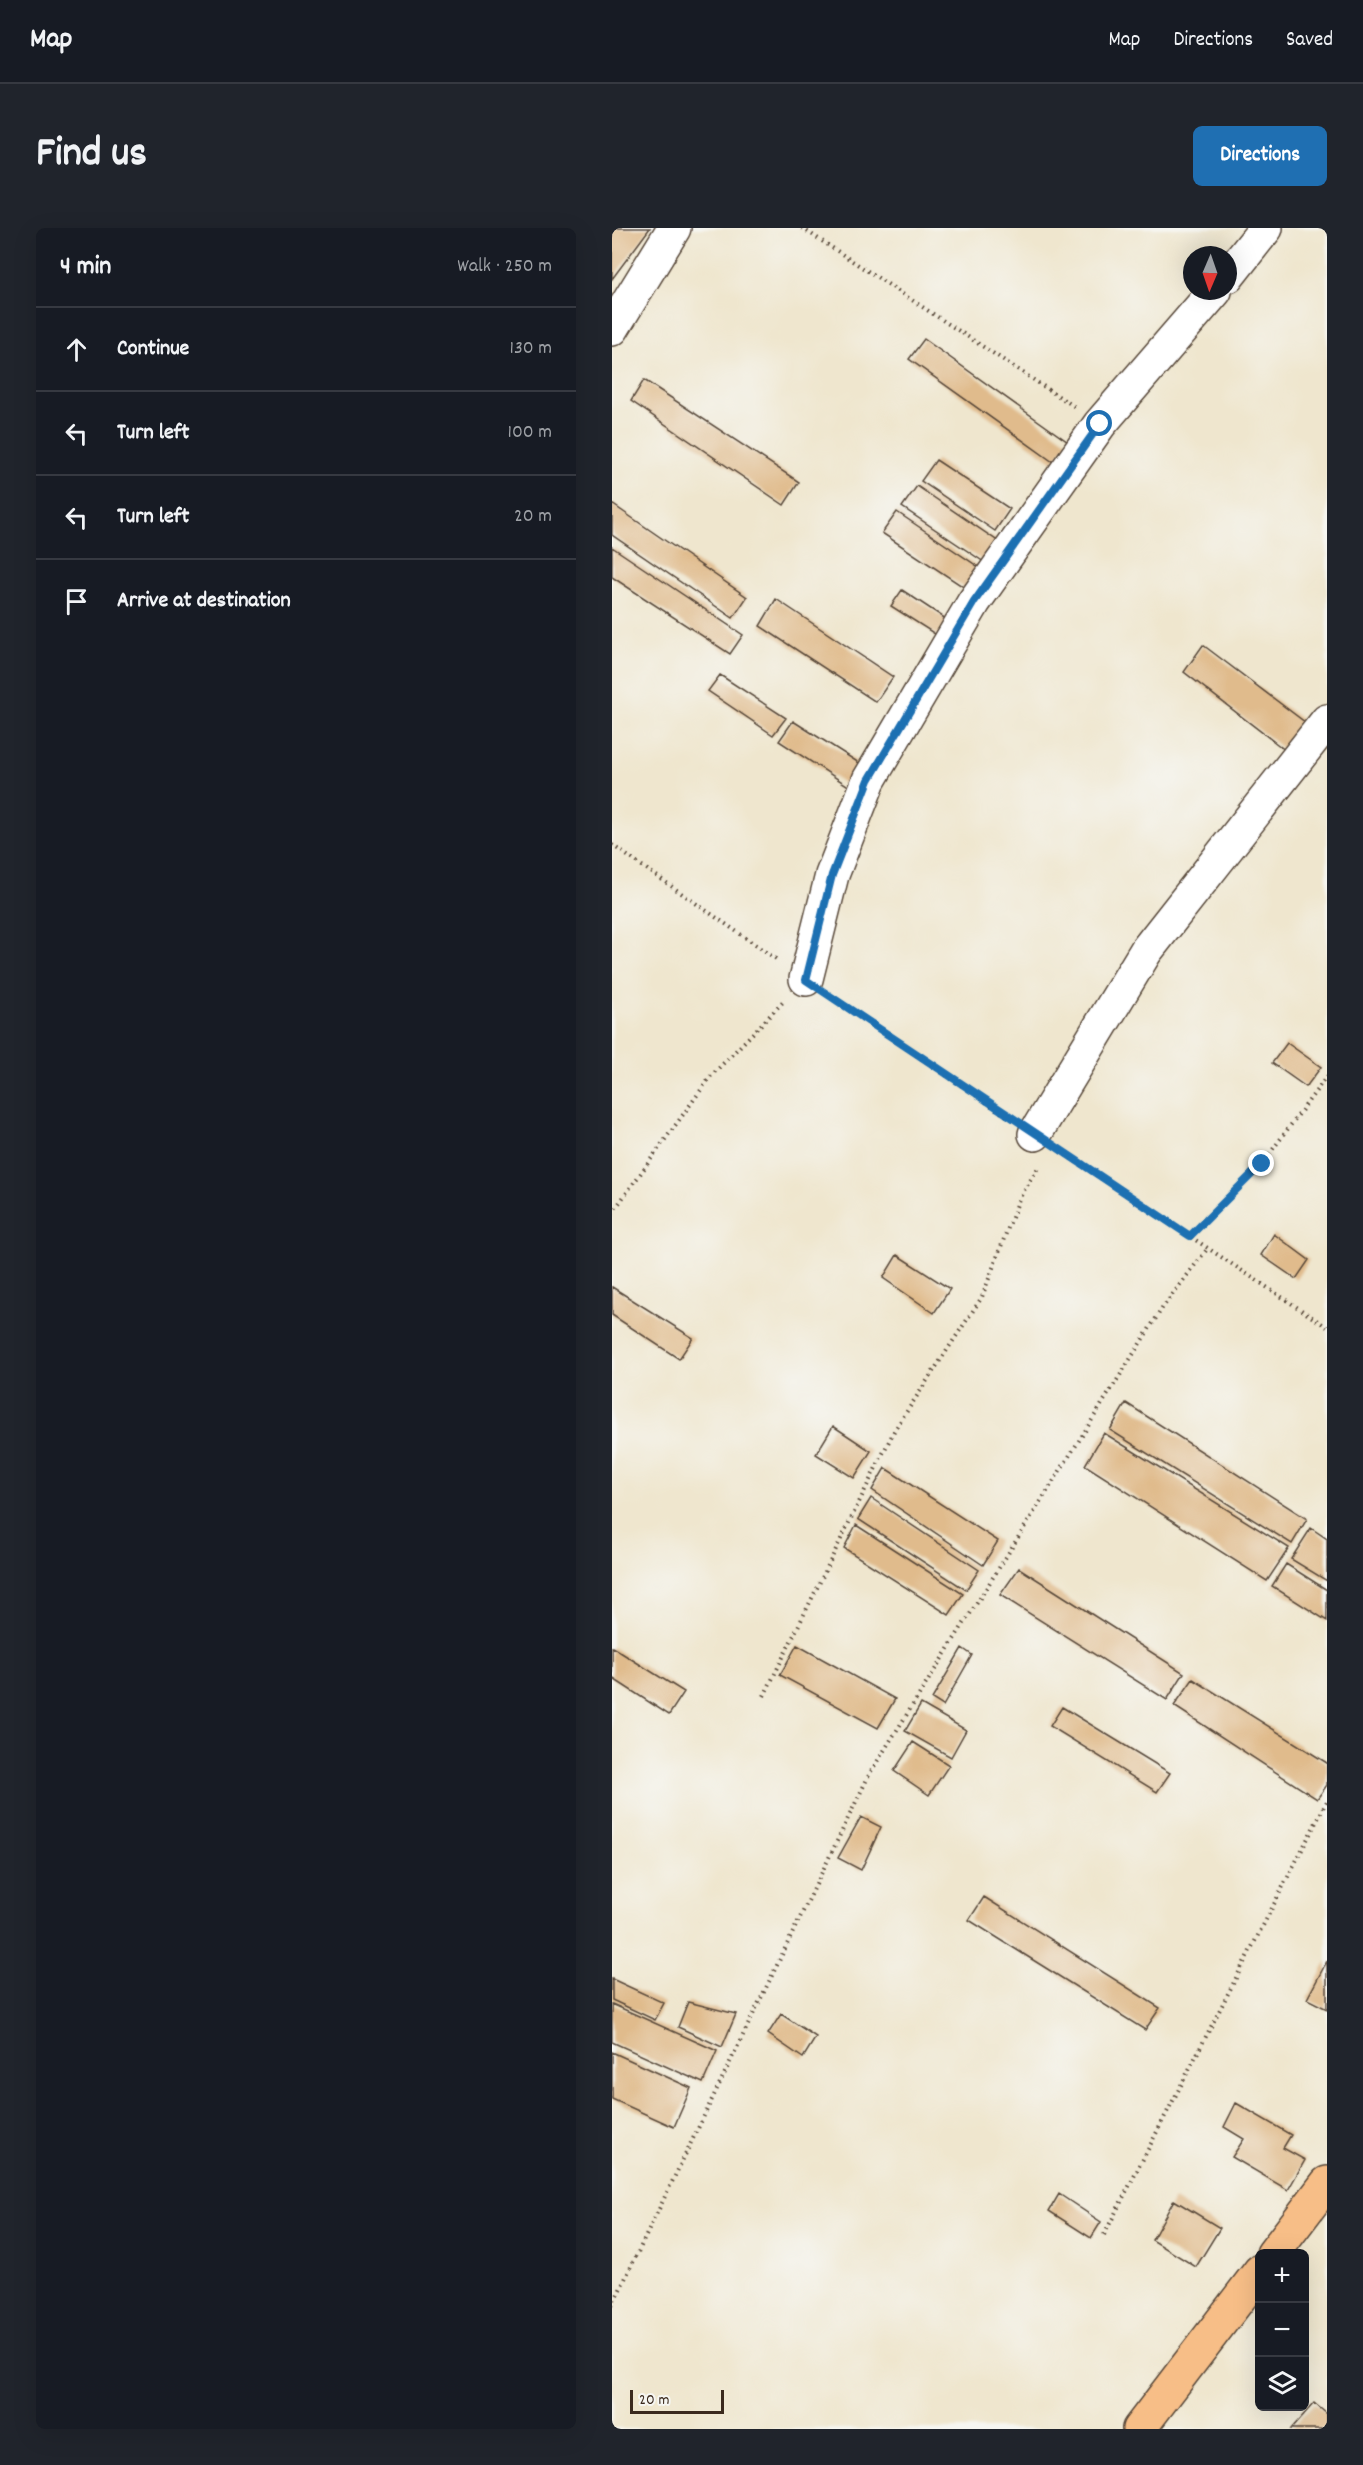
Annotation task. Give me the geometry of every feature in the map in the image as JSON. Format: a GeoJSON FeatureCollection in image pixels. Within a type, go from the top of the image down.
{"type":"FeatureCollection","features":[{"type":"Feature","properties":{"kind":"main road"},"geometry":{"type":"LineString","coordinates":[[1276,2249],[1327,2183]]}},
{"type":"Feature","properties":{"kind":"main road"},"geometry":{"type":"LineString","coordinates":[[1139,2429],[1255,2278]]}},
{"type":"Feature","properties":{"kind":"street"},"geometry":{"type":"LineString","coordinates":[[612,328],[674,228]]}},
{"type":"Feature","properties":{"kind":"street"},"geometry":{"type":"LineString","coordinates":[[1237,265],[1266,228]]}},
{"type":"Feature","properties":{"kind":"street"},"geometry":{"type":"LineString","coordinates":[[806,980],[832,875],[869,780],[974,602],[1100,424],[1207,300]]}},
{"type":"Feature","properties":{"kind":"street"},"geometry":{"type":"LineString","coordinates":[[1044,1140],[1146,951],[1327,721]]}},
{"type":"Feature","properties":{"kind":"path"},"geometry":{"type":"LineString","coordinates":[[802,228],[1100,424]]}},
{"type":"Feature","properties":{"kind":"path"},"geometry":{"type":"LineString","coordinates":[[612,845],[806,980],[1327,1327]]}},
{"type":"Feature","properties":{"kind":"path"},"geometry":{"type":"LineString","coordinates":[[612,1213],[711,1076],[806,980]]}},
{"type":"Feature","properties":{"kind":"path"},"geometry":{"type":"LineString","coordinates":[[1190,1236],[1262,1164],[1327,1076]]}},
{"type":"Feature","properties":{"kind":"path"},"geometry":{"type":"LineString","coordinates":[[764,1696],[894,1431],[982,1297],[1044,1140]]}},
{"type":"Feature","properties":{"kind":"path"},"geometry":{"type":"LineString","coordinates":[[612,2306],[870,1773],[1163,1307],[1208,1248]]}},
{"type":"Feature","properties":{"kind":"path"},"geometry":{"type":"LineString","coordinates":[[1104,2235],[1327,1801]]}},
{"type":"Feature","properties":{"kind":"building"},"geometry":{"type":"Polygon","coordinates":[[[612,228],[650,228],[612,279],[612,228]]]}},
{"type":"Feature","properties":{"kind":"building"},"geometry":{"type":"Polygon","coordinates":[[[924,339],[1068,442],[1053,462],[909,359],[924,339]]]}},
{"type":"Feature","properties":{"kind":"building"},"geometry":{"type":"Polygon","coordinates":[[[644,380],[799,482],[784,505],[631,401],[644,380]]]}},
{"type":"Feature","properties":{"kind":"building"},"geometry":{"type":"Polygon","coordinates":[[[936,460],[1010,509],[995,531],[921,481],[936,460]]]}},
{"type":"Feature","properties":{"kind":"building"},"geometry":{"type":"Polygon","coordinates":[[[917,486],[999,542],[984,562],[902,507],[917,486]]]}},
{"type":"Feature","properties":{"kind":"building"},"geometry":{"type":"Polygon","coordinates":[[[612,504],[747,597],[733,618],[612,535],[612,504]]]}},
{"type":"Feature","properties":{"kind":"building"},"geometry":{"type":"Polygon","coordinates":[[[897,512],[980,568],[965,588],[882,533],[897,512]]]}},
{"type":"Feature","properties":{"kind":"building"},"geometry":{"type":"Polygon","coordinates":[[[612,547],[743,635],[730,654],[612,577],[612,547]]]}},
{"type":"Feature","properties":{"kind":"building"},"geometry":{"type":"Polygon","coordinates":[[[902,590],[949,621],[938,636],[891,606],[902,590]]]}},
{"type":"Feature","properties":{"kind":"building"},"geometry":{"type":"Polygon","coordinates":[[[776,599],[893,677],[876,702],[760,626],[776,599]]]}},
{"type":"Feature","properties":{"kind":"building"},"geometry":{"type":"Polygon","coordinates":[[[1203,645],[1310,726],[1290,754],[1184,672],[1203,645]]]}},
{"type":"Feature","properties":{"kind":"building"},"geometry":{"type":"Polygon","coordinates":[[[720,675],[786,718],[773,735],[708,691],[720,675]]]}},
{"type":"Feature","properties":{"kind":"building"},"geometry":{"type":"Polygon","coordinates":[[[793,721],[867,768],[853,789],[779,741],[793,721]]]}},
{"type":"Feature","properties":{"kind":"building"},"geometry":{"type":"Polygon","coordinates":[[[1287,1043],[1321,1067],[1306,1087],[1272,1063],[1287,1043]]]}},
{"type":"Feature","properties":{"kind":"building"},"geometry":{"type":"Polygon","coordinates":[[[1274,1234],[1309,1260],[1296,1279],[1261,1255],[1274,1234]]]}},
{"type":"Feature","properties":{"kind":"building"},"geometry":{"type":"Polygon","coordinates":[[[897,1255],[950,1289],[934,1313],[883,1278],[897,1255]]]}},
{"type":"Feature","properties":{"kind":"building"},"geometry":{"type":"Polygon","coordinates":[[[612,1287],[693,1338],[679,1359],[612,1315],[612,1287]]]}},
{"type":"Feature","properties":{"kind":"building"},"geometry":{"type":"Polygon","coordinates":[[[1126,1403],[1307,1519],[1292,1544],[1110,1430],[1126,1403]]]}},
{"type":"Feature","properties":{"kind":"building"},"geometry":{"type":"Polygon","coordinates":[[[833,1426],[871,1451],[854,1478],[816,1454],[833,1426]]]}},
{"type":"Feature","properties":{"kind":"building"},"geometry":{"type":"Polygon","coordinates":[[[1104,1433],[1289,1548],[1267,1581],[1085,1465],[1104,1433]]]}},
{"type":"Feature","properties":{"kind":"building"},"geometry":{"type":"Polygon","coordinates":[[[885,1468],[998,1541],[983,1565],[872,1490],[885,1468]]]}},
{"type":"Feature","properties":{"kind":"building"},"geometry":{"type":"Polygon","coordinates":[[[871,1498],[979,1570],[966,1590],[858,1519],[871,1498]]]}},
{"type":"Feature","properties":{"kind":"building"},"geometry":{"type":"Polygon","coordinates":[[[856,1525],[963,1594],[949,1615],[844,1548],[856,1525]]]}},
{"type":"Feature","properties":{"kind":"building"},"geometry":{"type":"Polygon","coordinates":[[[1311,1528],[1327,1539],[1327,1581],[1291,1559],[1311,1528]]]}},
{"type":"Feature","properties":{"kind":"building"},"geometry":{"type":"Polygon","coordinates":[[[1286,1564],[1327,1590],[1327,1621],[1272,1586],[1286,1564]]]}},
{"type":"Feature","properties":{"kind":"building"},"geometry":{"type":"Polygon","coordinates":[[[1019,1568],[1184,1673],[1167,1700],[1000,1595],[1019,1568]]]}},
{"type":"Feature","properties":{"kind":"building"},"geometry":{"type":"Polygon","coordinates":[[[797,1645],[895,1699],[878,1728],[780,1675],[797,1645]]]}},
{"type":"Feature","properties":{"kind":"building"},"geometry":{"type":"Polygon","coordinates":[[[612,1647],[684,1692],[669,1715],[612,1678],[612,1647]]]}},
{"type":"Feature","properties":{"kind":"building"},"geometry":{"type":"Polygon","coordinates":[[[962,1648],[972,1655],[943,1706],[932,1699],[962,1648]]]}},
{"type":"Feature","properties":{"kind":"building"},"geometry":{"type":"Polygon","coordinates":[[[1193,1679],[1327,1763],[1327,1785],[1317,1799],[1174,1706],[1193,1679]]]}},
{"type":"Feature","properties":{"kind":"building"},"geometry":{"type":"Polygon","coordinates":[[[921,1704],[966,1730],[951,1757],[905,1731],[921,1704]]]}},
{"type":"Feature","properties":{"kind":"building"},"geometry":{"type":"Polygon","coordinates":[[[1062,1707],[1170,1773],[1157,1792],[1050,1726],[1062,1707]]]}},
{"type":"Feature","properties":{"kind":"building"},"geometry":{"type":"Polygon","coordinates":[[[913,1742],[949,1765],[929,1795],[894,1771],[913,1742]]]}},
{"type":"Feature","properties":{"kind":"building"},"geometry":{"type":"Polygon","coordinates":[[[861,1817],[881,1827],[861,1870],[838,1858],[861,1817]]]}},
{"type":"Feature","properties":{"kind":"building"},"geometry":{"type":"Polygon","coordinates":[[[984,1897],[1160,2008],[1145,2030],[969,1920],[984,1897]]]}},
{"type":"Feature","properties":{"kind":"building"},"geometry":{"type":"Polygon","coordinates":[[[1327,1961],[1327,2009],[1307,1999],[1327,1961]]]}},
{"type":"Feature","properties":{"kind":"building"},"geometry":{"type":"Polygon","coordinates":[[[612,1979],[664,2003],[655,2020],[612,2000],[612,1979]]]}},
{"type":"Feature","properties":{"kind":"building"},"geometry":{"type":"Polygon","coordinates":[[[688,2002],[736,2014],[722,2047],[678,2027],[688,2002]]]}},
{"type":"Feature","properties":{"kind":"building"},"geometry":{"type":"Polygon","coordinates":[[[612,2004],[717,2051],[703,2083],[612,2042],[612,2004]]]}},
{"type":"Feature","properties":{"kind":"building"},"geometry":{"type":"Polygon","coordinates":[[[781,2014],[816,2037],[803,2058],[768,2034],[781,2014]]]}},
{"type":"Feature","properties":{"kind":"building"},"geometry":{"type":"Polygon","coordinates":[[[612,2052],[691,2088],[674,2127],[612,2099],[612,2052]]]}},
{"type":"Feature","properties":{"kind":"building"},"geometry":{"type":"Polygon","coordinates":[[[1236,2103],[1291,2135],[1283,2148],[1305,2160],[1288,2190],[1232,2157],[1244,2139],[1224,2127],[1236,2103]]]}},
{"type":"Feature","properties":{"kind":"building"},"geometry":{"type":"Polygon","coordinates":[[[1059,2194],[1101,2222],[1091,2238],[1049,2211],[1059,2194]]]}},
{"type":"Feature","properties":{"kind":"building"},"geometry":{"type":"Polygon","coordinates":[[[1174,2200],[1220,2228],[1196,2267],[1152,2240],[1174,2200]]]}},
{"type":"Feature","properties":{"kind":"building"},"geometry":{"type":"Polygon","coordinates":[[[1314,2403],[1327,2414],[1327,2429],[1291,2429],[1309,2411],[1314,2403]]]}},
{"type":"Feature","properties":{"kind":"route"},"geometry":{"type":"LineString","coordinates":[[1100,424],[974,602],[869,780],[832,875],[806,980],[1190,1236],[1262,1164]]}}]}
